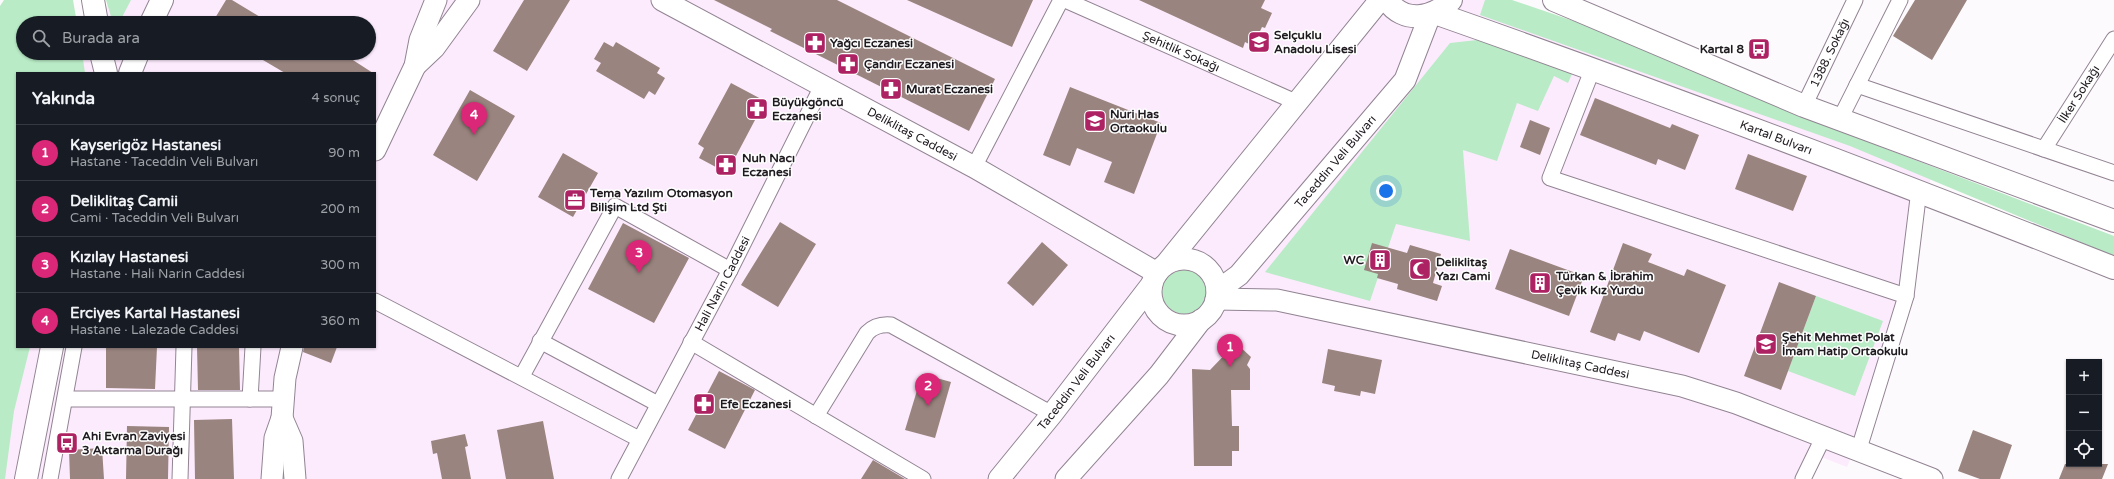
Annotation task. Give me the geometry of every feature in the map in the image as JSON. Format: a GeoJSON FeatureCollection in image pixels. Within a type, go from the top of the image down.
{"type":"FeatureCollection","features":[{"type":"Feature","properties":{"kind":"main road"},"geometry":{"type":"LineString","coordinates":[[93,0],[96,16]]}},
{"type":"Feature","properties":{"kind":"main road"},"geometry":{"type":"LineString","coordinates":[[154,16],[162,0]]}},
{"type":"Feature","properties":{"kind":"main road"},"geometry":{"type":"LineString","coordinates":[[1387,0],[1397,10],[1406,15],[1416,17],[1439,9]]}},
{"type":"Feature","properties":{"kind":"main road"},"geometry":{"type":"LineString","coordinates":[[1554,0],[1804,106],[2114,221]]}},
{"type":"Feature","properties":{"kind":"main road","name":"Kartal Bulvarı"},"geometry":{"type":"LineString","coordinates":[[1439,9],[1919,190],[2114,268]]}},
{"type":"Feature","properties":{"kind":"main road"},"geometry":{"type":"LineString","coordinates":[[103,60],[106,72]]}},
{"type":"Feature","properties":{"kind":"main road"},"geometry":{"type":"LineString","coordinates":[[130,72],[135,60]]}},
{"type":"Feature","properties":{"kind":"main road"},"geometry":{"type":"LineString","coordinates":[[26,479],[52,348]]}},
{"type":"Feature","properties":{"kind":"street"},"geometry":{"type":"LineString","coordinates":[[376,148],[415,66],[420,40],[436,0]]}},
{"type":"Feature","properties":{"kind":"street"},"geometry":{"type":"LineString","coordinates":[[415,66],[434,48],[469,0]]}},
{"type":"Feature","properties":{"kind":"street"},"geometry":{"type":"LineString","coordinates":[[974,167],[1061,0]]}},
{"type":"Feature","properties":{"kind":"street","name":"Şehitlik Sokağı"},"geometry":{"type":"LineString","coordinates":[[1065,0],[1298,103]]}},
{"type":"Feature","properties":{"kind":"street","name":"Taceddin Veli Bulvarı"},"geometry":{"type":"LineString","coordinates":[[999,479],[1052,414],[1158,274],[1380,0]]}},
{"type":"Feature","properties":{"kind":"street","name":"1388. Sokağı"},"geometry":{"type":"LineString","coordinates":[[1804,106],[1855,0]]}},
{"type":"Feature","properties":{"kind":"street"},"geometry":{"type":"LineString","coordinates":[[1840,119],[1900,0]]}},
{"type":"Feature","properties":{"kind":"street","name":"Deliklitaş Caddesi"},"geometry":{"type":"LineString","coordinates":[[657,1],[822,86],[974,167],[1158,274]]}},
{"type":"Feature","properties":{"kind":"street","name":"Taceddin Veli Bulvarı"},"geometry":{"type":"LineString","coordinates":[[1216,295],[1239,275],[1405,80],[1439,9]]}},
{"type":"Feature","properties":{"kind":"street","name":"İlker Sokağı"},"geometry":{"type":"LineString","coordinates":[[2044,149],[2114,39]]}},
{"type":"Feature","properties":{"kind":"street"},"geometry":{"type":"LineString","coordinates":[[1593,68],[1550,178],[1906,296]]}},
{"type":"Feature","properties":{"kind":"street"},"geometry":{"type":"LineString","coordinates":[[1858,85],[2114,173]]}},
{"type":"Feature","properties":{"kind":"street","name":"Hali Narin Caddesi"},"geometry":{"type":"LineString","coordinates":[[619,479],[730,270],[822,86]]}},
{"type":"Feature","properties":{"kind":"street"},"geometry":{"type":"LineString","coordinates":[[1858,452],[1906,296],[1919,190]]}},
{"type":"Feature","properties":{"kind":"street"},"geometry":{"type":"LineString","coordinates":[[522,376],[615,206],[730,270]]}},
{"type":"Feature","properties":{"kind":"street"},"geometry":{"type":"LineString","coordinates":[[1066,479],[1159,375],[1201,320],[1213,307],[1216,295],[1212,274],[1199,263],[1182,259],[1158,274],[1152,301],[1161,316],[1176,324],[1185,325],[1201,320]]}},
{"type":"Feature","properties":{"kind":"street","name":"Deliklitaş Caddesi"},"geometry":{"type":"LineString","coordinates":[[1216,295],[1277,300],[1655,379],[1709,394],[1932,479]]}},
{"type":"Feature","properties":{"kind":"street"},"geometry":{"type":"LineString","coordinates":[[376,302],[522,376],[639,439]]}},
{"type":"Feature","properties":{"kind":"street"},"geometry":{"type":"LineString","coordinates":[[816,416],[866,333],[875,326],[886,324],[891,325],[1052,414]]}},
{"type":"Feature","properties":{"kind":"street"},"geometry":{"type":"LineString","coordinates":[[540,341],[658,404]]}},
{"type":"Feature","properties":{"kind":"street"},"geometry":{"type":"LineString","coordinates":[[691,342],[923,479]]}},
{"type":"Feature","properties":{"kind":"street"},"geometry":{"type":"LineString","coordinates":[[50,479],[74,348]]}},
{"type":"Feature","properties":{"kind":"street"},"geometry":{"type":"LineString","coordinates":[[180,479],[184,348]]}},
{"type":"Feature","properties":{"kind":"street"},"geometry":{"type":"LineString","coordinates":[[250,399],[253,348]]}},
{"type":"Feature","properties":{"kind":"street"},"geometry":{"type":"LineString","coordinates":[[272,479],[275,438],[282,409],[292,348]]}},
{"type":"Feature","properties":{"kind":"street"},"geometry":{"type":"LineString","coordinates":[[64,399],[250,399],[282,409]]}},
{"type":"Feature","properties":{"kind":"street"},"geometry":{"type":"LineString","coordinates":[[282,409],[292,441],[296,479]]}},
{"type":"Feature","properties":{"kind":"street"},"geometry":{"type":"LineString","coordinates":[[1803,479],[1823,438]]}},
{"type":"Feature","properties":{"kind":"shaded area"},"geometry":{"type":"Polygon","coordinates":[[[111,0],[1489,0],[1933,165],[1905,320],[1847,467],[1816,455],[1805,479],[0,479],[17,348],[376,348],[376,72],[63,72],[70,60],[376,60],[376,16],[100,16],[111,0]]]}},
{"type":"Feature","properties":{"kind":"green space"},"geometry":{"type":"Polygon","coordinates":[[[4,0],[73,0],[76,16],[16,16],[16,60],[83,60],[85,72],[16,72],[16,348],[30,348],[14,411],[5,479],[0,479],[0,6],[4,0]]]}},
{"type":"Feature","properties":{"kind":"green space"},"geometry":{"type":"Polygon","coordinates":[[[106,0],[131,0],[123,16],[111,16],[106,0]]]}},
{"type":"Feature","properties":{"kind":"green space"},"geometry":{"type":"Polygon","coordinates":[[[1485,0],[1512,0],[1655,49],[1855,137],[2114,236],[2114,256],[1850,146],[1480,15],[1485,0]]]}},
{"type":"Feature","properties":{"kind":"green space"},"geometry":{"type":"Polygon","coordinates":[[[1477,40],[1575,67],[1568,83],[1554,76],[1538,111],[1517,103],[1497,161],[1463,150],[1470,241],[1396,224],[1370,301],[1265,272],[1450,43],[1477,40]]]}},
{"type":"Feature","properties":{"kind":"green space"},"geometry":{"type":"Polygon","coordinates":[[[1184,270],[1196,274],[1202,280],[1206,292],[1202,304],[1196,310],[1184,314],[1172,310],[1166,304],[1162,292],[1166,280],[1172,274],[1184,270]]]}},
{"type":"Feature","properties":{"kind":"green space"},"geometry":{"type":"Polygon","coordinates":[[[1816,296],[1883,321],[1855,396],[1788,371],[1816,296]]]}},
{"type":"Feature","properties":{"kind":"building"},"geometry":{"type":"Polygon","coordinates":[[[226,0],[232,0],[258,16],[216,16],[226,0]]]}},
{"type":"Feature","properties":{"kind":"building"},"geometry":{"type":"Polygon","coordinates":[[[524,0],[570,0],[527,71],[493,51],[524,0]]]}},
{"type":"Feature","properties":{"kind":"building"},"geometry":{"type":"Polygon","coordinates":[[[714,0],[837,0],[995,79],[969,131],[770,31],[772,29],[714,0]]]}},
{"type":"Feature","properties":{"kind":"building"},"geometry":{"type":"Polygon","coordinates":[[[907,0],[1033,0],[1012,47],[907,0]]]}},
{"type":"Feature","properties":{"kind":"building"},"geometry":{"type":"Polygon","coordinates":[[[1139,0],[1265,0],[1261,8],[1272,13],[1265,28],[1262,27],[1253,46],[1245,42],[1243,48],[1139,0]]]}},
{"type":"Feature","properties":{"kind":"building"},"geometry":{"type":"Polygon","coordinates":[[[1915,0],[1967,0],[1932,60],[1893,36],[1915,0]]]}},
{"type":"Feature","properties":{"kind":"building"},"geometry":{"type":"Polygon","coordinates":[[[604,42],[613,47],[616,42],[660,68],[657,73],[665,78],[655,95],[649,91],[644,99],[596,71],[601,63],[594,59],[604,42]]]}},
{"type":"Feature","properties":{"kind":"building"},"geometry":{"type":"Polygon","coordinates":[[[263,60],[353,60],[371,72],[283,72],[263,60]]]}},
{"type":"Feature","properties":{"kind":"building"},"geometry":{"type":"Polygon","coordinates":[[[731,83],[765,101],[727,173],[699,158],[704,148],[698,144],[731,83]]]}},
{"type":"Feature","properties":{"kind":"building"},"geometry":{"type":"Polygon","coordinates":[[[1070,87],[1161,123],[1134,194],[1104,182],[1112,162],[1077,148],[1070,166],[1043,155],[1070,87]]]}},
{"type":"Feature","properties":{"kind":"building"},"geometry":{"type":"Polygon","coordinates":[[[470,90],[515,116],[477,181],[433,155],[470,90]]]}},
{"type":"Feature","properties":{"kind":"building"},"geometry":{"type":"Polygon","coordinates":[[[1595,98],[1670,128],[1672,124],[1699,135],[1685,170],[1658,159],[1656,165],[1580,135],[1595,98]]]}},
{"type":"Feature","properties":{"kind":"building"},"geometry":{"type":"Polygon","coordinates":[[[1530,120],[1550,128],[1540,155],[1520,147],[1530,120]]]}},
{"type":"Feature","properties":{"kind":"building"},"geometry":{"type":"Polygon","coordinates":[[[563,153],[598,173],[573,217],[538,197],[563,153]]]}},
{"type":"Feature","properties":{"kind":"building"},"geometry":{"type":"Polygon","coordinates":[[[1748,154],[1807,176],[1793,211],[1735,189],[1748,154]]]}},
{"type":"Feature","properties":{"kind":"building"},"geometry":{"type":"Polygon","coordinates":[[[780,222],[816,244],[778,307],[741,285],[780,222]]]}},
{"type":"Feature","properties":{"kind":"building"},"geometry":{"type":"Polygon","coordinates":[[[623,223],[689,258],[654,323],[588,289],[623,223]]]}},
{"type":"Feature","properties":{"kind":"building"},"geometry":{"type":"Polygon","coordinates":[[[1042,242],[1068,265],[1033,306],[1007,283],[1042,242]]]}},
{"type":"Feature","properties":{"kind":"building"},"geometry":{"type":"Polygon","coordinates":[[[1372,243],[1407,253],[1410,245],[1441,254],[1433,283],[1442,286],[1437,301],[1397,289],[1398,284],[1377,278],[1378,274],[1364,270],[1372,243]]]}},
{"type":"Feature","properties":{"kind":"building"},"geometry":{"type":"Polygon","coordinates":[[[1623,243],[1652,254],[1648,262],[1684,276],[1687,269],[1726,285],[1699,353],[1644,331],[1640,341],[1618,333],[1615,341],[1590,332],[1623,243]]]}},
{"type":"Feature","properties":{"kind":"building","name":"Türkan & İbrahim Çevik Kız Yurdu"},"geometry":{"type":"Polygon","coordinates":[[[1510,249],[1584,276],[1569,316],[1495,289],[1510,249]]]}},
{"type":"Feature","properties":{"kind":"building"},"geometry":{"type":"Polygon","coordinates":[[[1779,282],[1816,296],[1781,390],[1744,376],[1779,282]]]}},
{"type":"Feature","properties":{"kind":"building"},"geometry":{"type":"Polygon","coordinates":[[[1236,343],[1251,357],[1247,365],[1250,369],[1250,390],[1231,390],[1232,426],[1239,426],[1239,451],[1232,451],[1232,466],[1194,466],[1192,369],[1210,370],[1236,343]]]}},
{"type":"Feature","properties":{"kind":"building"},"geometry":{"type":"Polygon","coordinates":[[[106,348],[157,348],[155,389],[106,388],[106,348]]]}},
{"type":"Feature","properties":{"kind":"building"},"geometry":{"type":"Polygon","coordinates":[[[197,348],[239,348],[240,390],[198,390],[197,348]]]}},
{"type":"Feature","properties":{"kind":"building"},"geometry":{"type":"Polygon","coordinates":[[[304,348],[337,348],[331,363],[303,352],[304,348]]]}},
{"type":"Feature","properties":{"kind":"building"},"geometry":{"type":"Polygon","coordinates":[[[1328,349],[1382,360],[1375,394],[1361,391],[1360,396],[1334,391],[1335,386],[1322,383],[1328,349]]]}},
{"type":"Feature","properties":{"kind":"building"},"geometry":{"type":"Polygon","coordinates":[[[719,371],[755,390],[725,449],[688,430],[719,371]]]}},
{"type":"Feature","properties":{"kind":"building"},"geometry":{"type":"Polygon","coordinates":[[[922,374],[951,382],[935,438],[905,430],[922,374]]]}},
{"type":"Feature","properties":{"kind":"building"},"geometry":{"type":"Polygon","coordinates":[[[232,419],[234,479],[195,479],[194,420],[232,419]]]}},
{"type":"Feature","properties":{"kind":"building"},"geometry":{"type":"Polygon","coordinates":[[[543,421],[554,479],[506,479],[497,430],[543,421]]]}},
{"type":"Feature","properties":{"kind":"building"},"geometry":{"type":"Polygon","coordinates":[[[127,426],[169,427],[168,479],[126,479],[127,426]]]}},
{"type":"Feature","properties":{"kind":"building"},"geometry":{"type":"Polygon","coordinates":[[[1973,430],[2012,445],[2000,479],[1980,479],[1958,471],[1973,430]]]}},
{"type":"Feature","properties":{"kind":"building"},"geometry":{"type":"Polygon","coordinates":[[[465,434],[468,446],[465,447],[471,479],[442,479],[437,453],[433,454],[431,441],[465,434]]]}},
{"type":"Feature","properties":{"kind":"building"},"geometry":{"type":"Polygon","coordinates":[[[102,448],[104,479],[70,479],[69,450],[102,448]]]}},
{"type":"Feature","properties":{"kind":"building"},"geometry":{"type":"Polygon","coordinates":[[[873,460],[905,479],[861,479],[873,460]]]}},
{"type":"Feature","properties":{"kind":"building"},"geometry":{"type":"Polygon","coordinates":[[[2065,464],[2066,467],[2102,467],[2102,464],[2108,464],[2102,479],[2059,479],[2065,464]]]}},
{"type":"Feature","properties":{"kind":"place","name":"Selçuklu Anadolu Lisesi"},"geometry":{"type":"Point","coordinates":[1259,42]}},
{"type":"Feature","properties":{"kind":"place","name":"Yağcı Eczanesi"},"geometry":{"type":"Point","coordinates":[815,43]}},
{"type":"Feature","properties":{"kind":"place","name":"Kartal 8"},"geometry":{"type":"Point","coordinates":[1759,49]}},
{"type":"Feature","properties":{"kind":"place","name":"Çandır Eczanesi"},"geometry":{"type":"Point","coordinates":[848,64]}},
{"type":"Feature","properties":{"kind":"place","name":"Murat Eczanesi"},"geometry":{"type":"Point","coordinates":[891,89]}},
{"type":"Feature","properties":{"kind":"place","name":"Büyükgöncü Eczanesi"},"geometry":{"type":"Point","coordinates":[757,109]}},
{"type":"Feature","properties":{"kind":"place","name":"Nuri Has Ortaokulu"},"geometry":{"type":"Point","coordinates":[1095,121]}},
{"type":"Feature","properties":{"kind":"place","name":"Erciyes Kartal Hastanesi"},"geometry":{"type":"Point","coordinates":[474,135]}},
{"type":"Feature","properties":{"kind":"place","name":"Nuh Nacı Eczanesi"},"geometry":{"type":"Point","coordinates":[726,165]}},
{"type":"Feature","properties":{"kind":"place","name":"Tema Yazılım Otomasyon Bilişim Ltd Şti"},"geometry":{"type":"Point","coordinates":[575,200]}},
{"type":"Feature","properties":{"kind":"place","name":"WC"},"geometry":{"type":"Point","coordinates":[1380,260]}},
{"type":"Feature","properties":{"kind":"place","name":"Deliklitaş Yazı Cami"},"geometry":{"type":"Point","coordinates":[1420,269]}},
{"type":"Feature","properties":{"kind":"place","name":"Kızılay Hastanesi"},"geometry":{"type":"Point","coordinates":[639,273]}},
{"type":"Feature","properties":{"kind":"place","name":"Türkan & İbrahim Çevik Kız Yurdu"},"geometry":{"type":"Point","coordinates":[1540,283]}},
{"type":"Feature","properties":{"kind":"place","name":"Şehit Mehmet Polat İmam Hatip Ortaokulu"},"geometry":{"type":"Point","coordinates":[1766,344]}},
{"type":"Feature","properties":{"kind":"place","name":"Kayserigöz Hastanesi"},"geometry":{"type":"Point","coordinates":[1230,367]}},
{"type":"Feature","properties":{"kind":"place","name":"Efe Eczanesi"},"geometry":{"type":"Point","coordinates":[704,404]}},
{"type":"Feature","properties":{"kind":"place","name":"Deliklitaş Camii"},"geometry":{"type":"Point","coordinates":[928,406]}},
{"type":"Feature","properties":{"kind":"place","name":"Ahi Evran Zaviyesi 3 Aktarma Durağı"},"geometry":{"type":"Point","coordinates":[67,443]}}]}
